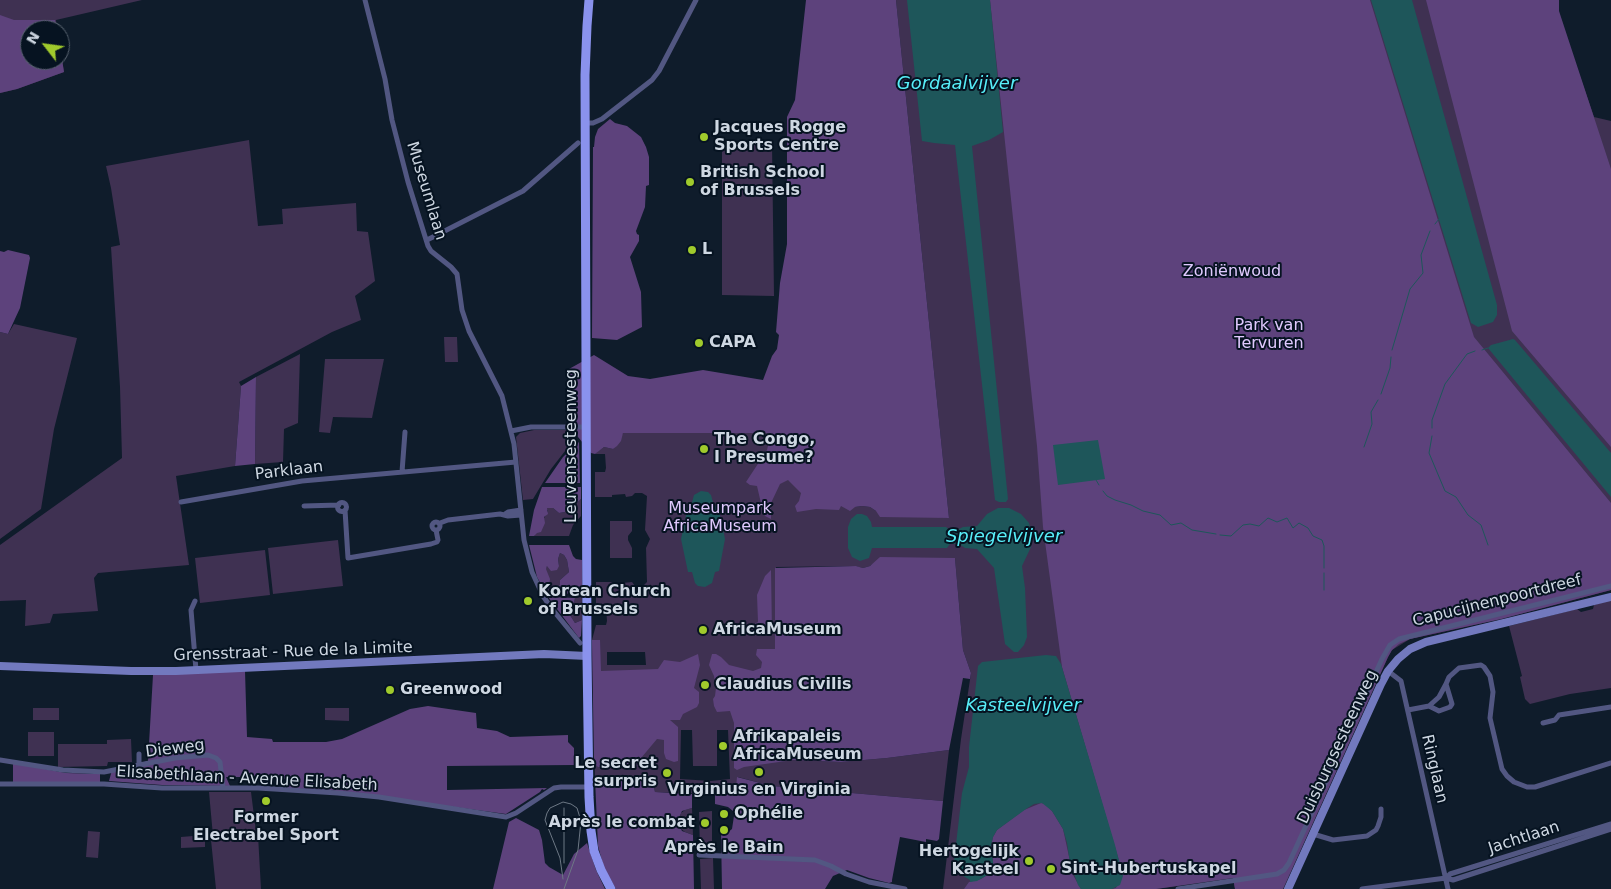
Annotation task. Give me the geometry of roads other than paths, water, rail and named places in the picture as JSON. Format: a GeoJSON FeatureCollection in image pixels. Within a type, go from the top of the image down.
{"type":"FeatureCollection","features":[{"type":"Feature","properties":{"kind":"main road","name":"Leuvensesteenweg"},"geometry":{"type":"LineString","coordinates":[[590,0],[585,49],[589,787],[593,846],[601,870],[611,889]]}},
{"type":"Feature","properties":{"kind":"street","name":"Museumlaan"},"geometry":{"type":"LineString","coordinates":[[366,0],[385,79],[392,120],[408,182],[431,252],[457,274],[462,310],[469,331],[502,396],[511,431],[516,462],[526,550],[536,583],[552,609],[580,643]]}},
{"type":"Feature","properties":{"kind":"street"},"geometry":{"type":"LineString","coordinates":[[586,123],[602,119],[652,80],[696,0]]}},
{"type":"Feature","properties":{"kind":"street"},"geometry":{"type":"LineString","coordinates":[[427,240],[523,191],[578,143]]}},
{"type":"Feature","properties":{"kind":"street"},"geometry":{"type":"LineString","coordinates":[[511,431],[531,427],[586,427]]}},
{"type":"Feature","properties":{"kind":"street"},"geometry":{"type":"LineString","coordinates":[[402,472],[405,432]]}},
{"type":"Feature","properties":{"kind":"street","name":"Parklaan"},"geometry":{"type":"LineString","coordinates":[[181,502],[283,483],[516,462]]}},
{"type":"Feature","properties":{"kind":"street"},"geometry":{"type":"LineString","coordinates":[[304,506],[338,504],[339,510],[345,510],[348,558],[437,542],[433,523],[437,521],[440,523],[448,520],[505,514],[508,516],[521,513]]}},
{"type":"Feature","properties":{"kind":"street","name":"Capucijnenpoortdreef"},"geometry":{"type":"LineString","coordinates":[[1178,889],[1268,876],[1284,870],[1289,863],[1390,645],[1399,639],[1611,586]]}},
{"type":"Feature","properties":{"kind":"street","name":"Duisburgsesteenweg"},"geometry":{"type":"LineString","coordinates":[[1288,889],[1388,671],[1398,658],[1426,642],[1611,596]]}},
{"type":"Feature","properties":{"kind":"street"},"geometry":{"type":"LineString","coordinates":[[195,601],[191,610],[196,670]]}},
{"type":"Feature","properties":{"kind":"street","name":"Grensstraat - Rue de la Limite"},"geometry":{"type":"LineString","coordinates":[[0,666],[131,671],[196,670],[544,654],[587,656]]}},
{"type":"Feature","properties":{"kind":"street"},"geometry":{"type":"LineString","coordinates":[[1408,710],[1429,706],[1439,697],[1454,672],[1459,668],[1481,665],[1487,671],[1493,692],[1490,718],[1502,769],[1514,782],[1527,787],[1534,787],[1611,763]]}},
{"type":"Feature","properties":{"kind":"street","name":"Ringlaan"},"geometry":{"type":"LineString","coordinates":[[1388,671],[1401,681],[1448,889]]}},
{"type":"Feature","properties":{"kind":"street"},"geometry":{"type":"LineString","coordinates":[[1429,706],[1439,711],[1450,707],[1452,704],[1446,684]]}},
{"type":"Feature","properties":{"kind":"street"},"geometry":{"type":"LineString","coordinates":[[1543,723],[1555,720],[1559,714],[1611,707]]}},
{"type":"Feature","properties":{"kind":"street"},"geometry":{"type":"LineString","coordinates":[[139,754],[139,765]]}},
{"type":"Feature","properties":{"kind":"street","name":"Dieweg"},"geometry":{"type":"LineString","coordinates":[[0,760],[63,770],[104,772],[175,758],[212,756],[218,759],[221,765],[224,788]]}},
{"type":"Feature","properties":{"kind":"street"},"geometry":{"type":"LineString","coordinates":[[104,772],[104,784]]}},
{"type":"Feature","properties":{"kind":"street","name":"Elisabethlaan - Avenue Elisabeth"},"geometry":{"type":"LineString","coordinates":[[0,784],[104,784],[162,788],[258,788],[361,795],[506,817],[516,813],[554,788],[561,786],[589,787]]}},
{"type":"Feature","properties":{"kind":"street"},"geometry":{"type":"LineString","coordinates":[[1313,834],[1333,840],[1367,836],[1376,830],[1381,817],[1381,808]]}},
{"type":"Feature","properties":{"kind":"street","name":"Jachtlaan"},"geometry":{"type":"LineString","coordinates":[[1446,878],[1450,874],[1611,824]]}},
{"type":"Feature","properties":{"kind":"street","name":"Jachtlaan"},"geometry":{"type":"LineString","coordinates":[[1362,889],[1446,878],[1452,880],[1611,829]]}},
{"type":"Feature","properties":{"kind":"street"},"geometry":{"type":"LineString","coordinates":[[698,855],[816,860],[869,882],[905,889]]}},
{"type":"Feature","properties":{"kind":"street","name":"Ringlaan"},"geometry":{"type":"LineString","coordinates":[[1446,878],[1452,889]]}},
{"type":"Feature","properties":{"kind":"water","name":"Gordaalvijver"},"geometry":{"type":"Polygon","coordinates":[[[907,0],[990,0],[1003,132],[989,140],[972,146],[1008,499],[1006,502],[995,500],[955,145],[922,141],[907,0]]]}},
{"type":"Feature","properties":{"kind":"water"},"geometry":{"type":"Polygon","coordinates":[[[1371,0],[1412,0],[1497,305],[1497,315],[1493,322],[1478,327],[1471,323],[1371,0]]]}},
{"type":"Feature","properties":{"kind":"water"},"geometry":{"type":"Polygon","coordinates":[[[1513,339],[1611,453],[1611,497],[1488,348],[1491,345],[1513,339]]]}},
{"type":"Feature","properties":{"kind":"water"},"geometry":{"type":"Polygon","coordinates":[[[1098,440],[1105,479],[1058,485],[1053,445],[1098,440]]]}},
{"type":"Feature","properties":{"kind":"water"},"geometry":{"type":"Polygon","coordinates":[[[701,491],[708,492],[711,495],[714,506],[718,506],[725,539],[719,571],[715,572],[712,583],[705,587],[698,586],[695,583],[692,572],[688,572],[681,539],[688,506],[691,506],[694,495],[701,491]]]}},
{"type":"Feature","properties":{"kind":"water","name":"Spiegelvijver"},"geometry":{"type":"Polygon","coordinates":[[[998,508],[1009,508],[1021,514],[1029,523],[1032,534],[1031,547],[1022,566],[1027,637],[1024,645],[1018,652],[1014,652],[1005,644],[994,568],[977,549],[965,548],[959,544],[950,544],[947,548],[872,548],[869,558],[860,561],[852,557],[848,548],[848,527],[851,519],[857,514],[867,516],[872,527],[946,527],[950,530],[957,530],[963,527],[977,526],[987,514],[998,508]]]}},
{"type":"Feature","properties":{"kind":"water","name":"Kasteelvijver"},"geometry":{"type":"Polygon","coordinates":[[[1046,655],[1056,656],[1061,664],[1115,845],[1123,876],[1120,885],[1112,889],[1081,889],[1070,863],[1063,829],[1052,811],[1042,803],[1034,804],[997,830],[991,846],[994,870],[977,881],[970,882],[970,880],[953,870],[962,793],[969,767],[969,747],[978,666],[982,662],[1046,655]]]}},
{"type":"Feature","properties":{"kind":"waterway"},"geometry":{"type":"LineString","coordinates":[[1435,224],[1439,219]]}},
{"type":"Feature","properties":{"kind":"waterway"},"geometry":{"type":"LineString","coordinates":[[1392,350],[1410,289],[1423,273],[1421,255],[1430,231]]}},
{"type":"Feature","properties":{"kind":"waterway"},"geometry":{"type":"LineString","coordinates":[[1482,350],[1488,348]]}},
{"type":"Feature","properties":{"kind":"waterway"},"geometry":{"type":"LineString","coordinates":[[1432,428],[1432,420],[1445,384],[1467,354],[1475,351]]}},
{"type":"Feature","properties":{"kind":"waterway"},"geometry":{"type":"LineString","coordinates":[[1381,394],[1390,368],[1391,357]]}},
{"type":"Feature","properties":{"kind":"waterway"},"geometry":{"type":"LineString","coordinates":[[1364,447],[1372,424],[1371,412],[1378,400]]}},
{"type":"Feature","properties":{"kind":"waterway"},"geometry":{"type":"LineString","coordinates":[[1432,436],[1429,453],[1445,491],[1456,497],[1468,515],[1481,525],[1488,545]]}},
{"type":"Feature","properties":{"kind":"waterway"},"geometry":{"type":"LineString","coordinates":[[1096,480],[1099,485]]}},
{"type":"Feature","properties":{"kind":"waterway"},"geometry":{"type":"LineString","coordinates":[[1103,491],[1107,496],[1115,500],[1143,511],[1160,515],[1171,525],[1181,523],[1192,530],[1216,534]]}},
{"type":"Feature","properties":{"kind":"waterway"},"geometry":{"type":"LineString","coordinates":[[1220,535],[1231,536],[1243,525],[1259,526],[1268,518],[1277,522],[1287,518],[1293,528],[1299,523],[1308,528],[1313,536],[1322,540],[1324,546],[1324,568]]}},
{"type":"Feature","properties":{"kind":"waterway"},"geometry":{"type":"LineString","coordinates":[[1324,573],[1324,590]]}},
{"type":"Feature","properties":{"kind":"tram line"},"geometry":{"type":"LineString","coordinates":[[563,879],[560,858],[545,820],[550,808],[563,802],[577,808],[581,821],[578,850],[564,889]]}},
{"type":"Feature","properties":{"kind":"tram line"},"geometry":{"type":"LineString","coordinates":[[564,808],[564,863]]}},
{"type":"Feature","properties":{"kind":"place","name":"Jacques Rogge Sports Centre"},"geometry":{"type":"Point","coordinates":[704,137]}},
{"type":"Feature","properties":{"kind":"place","name":"British School of Brussels"},"geometry":{"type":"Point","coordinates":[690,182]}},
{"type":"Feature","properties":{"kind":"place","name":"L"},"geometry":{"type":"Point","coordinates":[692,250]}},
{"type":"Feature","properties":{"kind":"place","name":"CAPA"},"geometry":{"type":"Point","coordinates":[699,343]}},
{"type":"Feature","properties":{"kind":"place","name":"The Congo, I Presume?"},"geometry":{"type":"Point","coordinates":[704,449]}},
{"type":"Feature","properties":{"kind":"place","name":"Korean Church of Brussels"},"geometry":{"type":"Point","coordinates":[528,601]}},
{"type":"Feature","properties":{"kind":"place","name":"AfricaMuseum"},"geometry":{"type":"Point","coordinates":[703,630]}},
{"type":"Feature","properties":{"kind":"place","name":"Claudius Civilis"},"geometry":{"type":"Point","coordinates":[705,685]}},
{"type":"Feature","properties":{"kind":"place","name":"Greenwood"},"geometry":{"type":"Point","coordinates":[390,690]}},
{"type":"Feature","properties":{"kind":"place","name":"Afrikapaleis AfricaMuseum"},"geometry":{"type":"Point","coordinates":[723,746]}},
{"type":"Feature","properties":{"kind":"place","name":"Virginius en Virginia"},"geometry":{"type":"Point","coordinates":[759,772]}},
{"type":"Feature","properties":{"kind":"place","name":"Le secret surpris"},"geometry":{"type":"Point","coordinates":[667,773]}},
{"type":"Feature","properties":{"kind":"place","name":"Former Electrabel Sport"},"geometry":{"type":"Point","coordinates":[266,801]}},
{"type":"Feature","properties":{"kind":"place","name":"Ophélie"},"geometry":{"type":"Point","coordinates":[724,814]}},
{"type":"Feature","properties":{"kind":"place","name":"Après le combat"},"geometry":{"type":"Point","coordinates":[705,823]}},
{"type":"Feature","properties":{"kind":"place","name":"Après le Bain"},"geometry":{"type":"Point","coordinates":[724,830]}},
{"type":"Feature","properties":{"kind":"place","name":"Hertogelijk Kasteel"},"geometry":{"type":"Point","coordinates":[1029,861]}},
{"type":"Feature","properties":{"kind":"place","name":"Sint-Hubertuskapel"},"geometry":{"type":"Point","coordinates":[1051,869]}},
{"type":"Feature","properties":{"kind":"park label","name":"Zoniënwoud"},"geometry":{"type":"Point","coordinates":[1232,272]}},
{"type":"Feature","properties":{"kind":"park label","name":"Park van Tervuren"},"geometry":{"type":"Point","coordinates":[1269,335]}},
{"type":"Feature","properties":{"kind":"park label","name":"Museumpark AfricaMuseum"},"geometry":{"type":"Point","coordinates":[720,518]}}]}
